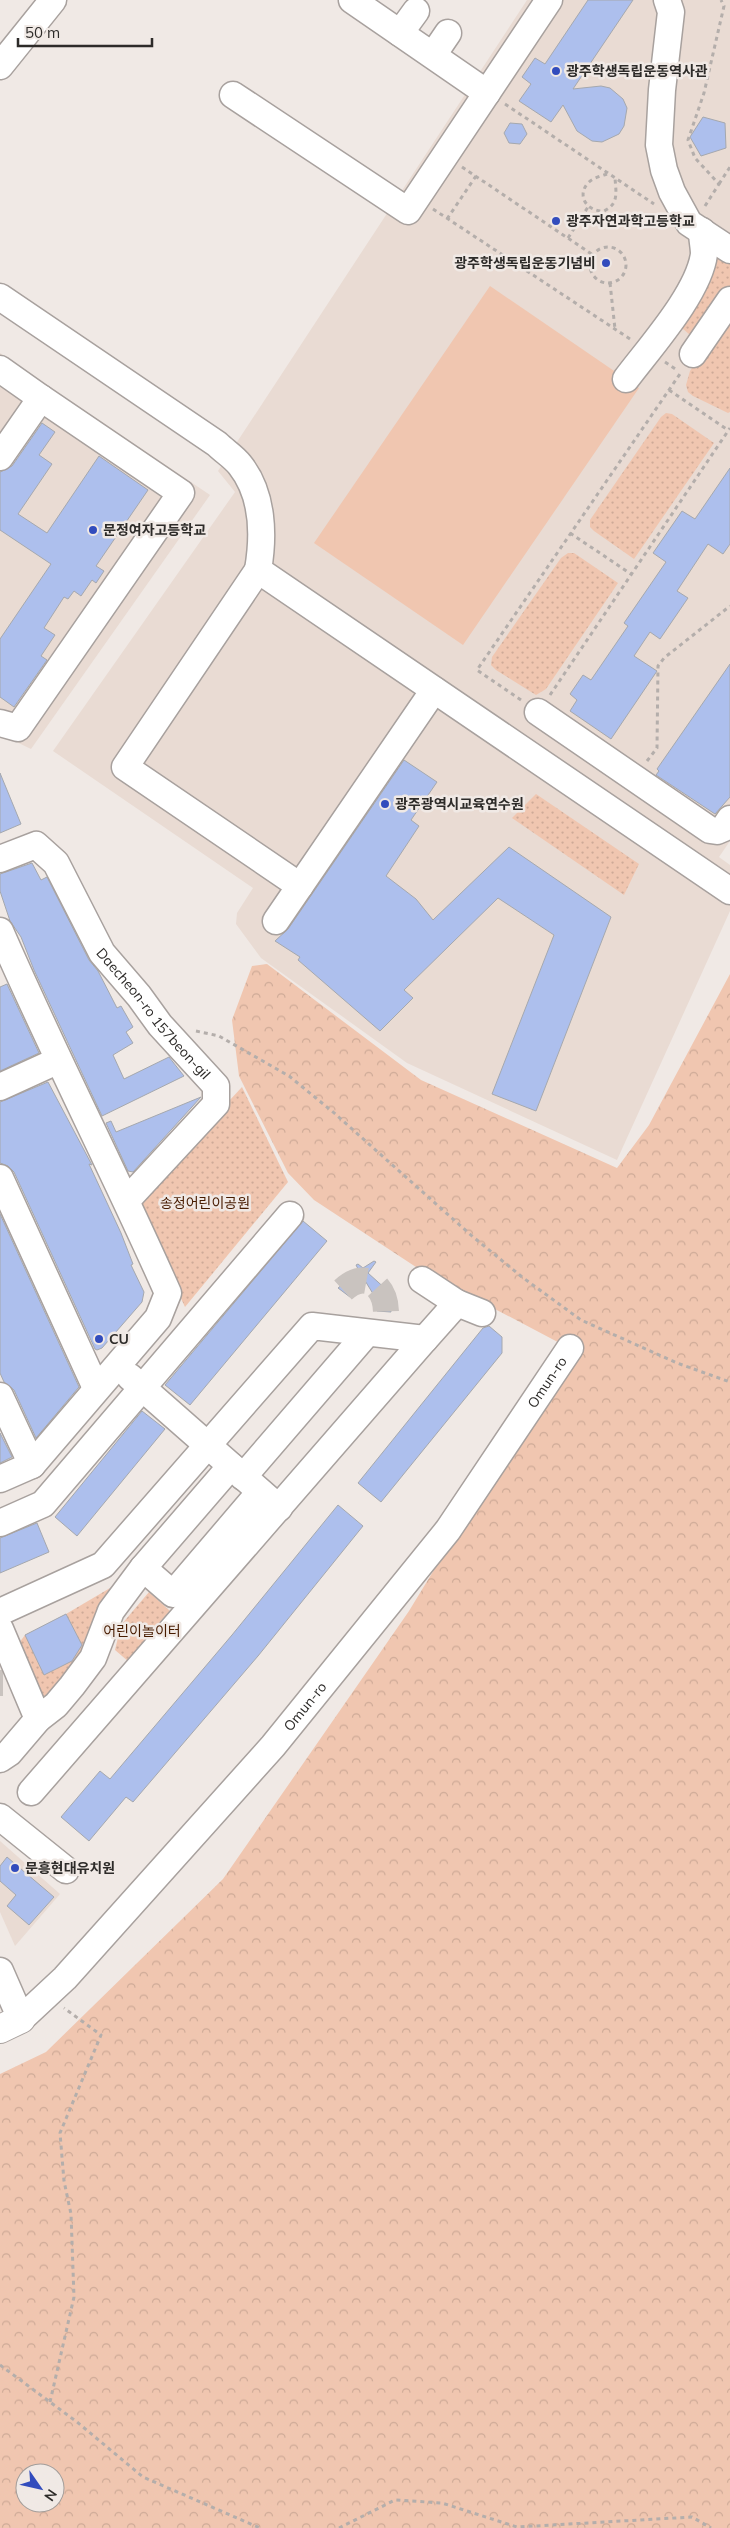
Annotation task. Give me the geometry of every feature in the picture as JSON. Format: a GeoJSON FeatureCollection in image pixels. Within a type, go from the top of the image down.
{"type":"FeatureCollection","features":[{"type":"Feature","properties":{"kind":"street"},"geometry":{"type":"LineString","coordinates":[[0,66],[53,0]]}},
{"type":"Feature","properties":{"kind":"street"},"geometry":{"type":"LineString","coordinates":[[352,0],[494,97]]}},
{"type":"Feature","properties":{"kind":"street"},"geometry":{"type":"LineString","coordinates":[[233,95],[408,211],[494,97],[549,0]]}},
{"type":"Feature","properties":{"kind":"street"},"geometry":{"type":"LineString","coordinates":[[667,0],[671,12],[662,90],[659,145],[672,192],[689,223],[701,221]]}},
{"type":"Feature","properties":{"kind":"street"},"geometry":{"type":"LineString","coordinates":[[400,33],[416,11]]}},
{"type":"Feature","properties":{"kind":"street"},"geometry":{"type":"LineString","coordinates":[[433,55],[448,33]]}},
{"type":"Feature","properties":{"kind":"street"},"geometry":{"type":"LineString","coordinates":[[701,221],[730,250]]}},
{"type":"Feature","properties":{"kind":"street"},"geometry":{"type":"LineString","coordinates":[[626,379],[692,290],[700,272],[704,253],[701,221]]}},
{"type":"Feature","properties":{"kind":"street"},"geometry":{"type":"LineString","coordinates":[[0,297],[217,444],[239,463],[250,479],[259,503],[261,553],[258,570],[125,767],[300,886]]}},
{"type":"Feature","properties":{"kind":"street"},"geometry":{"type":"LineString","coordinates":[[667,324],[696,350],[730,300]]}},
{"type":"Feature","properties":{"kind":"street"},"geometry":{"type":"LineString","coordinates":[[0,370],[181,493],[18,728],[0,723]]}},
{"type":"Feature","properties":{"kind":"street"},"geometry":{"type":"LineString","coordinates":[[0,457],[41,398]]}},
{"type":"Feature","properties":{"kind":"street"},"geometry":{"type":"LineString","coordinates":[[258,570],[730,892]]}},
{"type":"Feature","properties":{"kind":"street"},"geometry":{"type":"LineString","coordinates":[[276,921],[434,690]]}},
{"type":"Feature","properties":{"kind":"street"},"geometry":{"type":"LineString","coordinates":[[538,712],[710,830],[717,831],[724,828],[730,819]]}},
{"type":"Feature","properties":{"kind":"street","name":"Daecheon-ro 157beon-gil"},"geometry":{"type":"LineString","coordinates":[[0,859],[36,845],[56,863],[102,953],[139,996],[160,1025],[216,1086],[216,1104],[127,1200]]}},
{"type":"Feature","properties":{"kind":"street"},"geometry":{"type":"LineString","coordinates":[[0,931],[7,968],[58,1061],[127,1200],[168,1293],[158,1318],[96,1388],[32,1465],[0,1479]]}},
{"type":"Feature","properties":{"kind":"street"},"geometry":{"type":"LineString","coordinates":[[0,1087],[58,1061]]}},
{"type":"Feature","properties":{"kind":"street"},"geometry":{"type":"LineString","coordinates":[[0,1178],[96,1388]]}},
{"type":"Feature","properties":{"kind":"street"},"geometry":{"type":"LineString","coordinates":[[0,1523],[43,1504],[290,1215]]}},
{"type":"Feature","properties":{"kind":"street"},"geometry":{"type":"LineString","coordinates":[[422,1280],[457,1303],[482,1313]]}},
{"type":"Feature","properties":{"kind":"street"},"geometry":{"type":"LineString","coordinates":[[0,1759],[9,1753],[47,1712],[93,1658],[111,1611],[144,1568],[253,1486],[425,1339],[457,1303]]}},
{"type":"Feature","properties":{"kind":"street"},"geometry":{"type":"LineString","coordinates":[[0,1612],[103,1564],[312,1326],[375,1326],[425,1339]]}},
{"type":"Feature","properties":{"kind":"street"},"geometry":{"type":"LineString","coordinates":[[144,1568],[173,1594],[375,1326]]}},
{"type":"Feature","properties":{"kind":"street","name":"Omun-ro"},"geometry":{"type":"LineString","coordinates":[[11,2024],[65,1978],[273,1746],[436,1545],[570,1348]]}},
{"type":"Feature","properties":{"kind":"street"},"geometry":{"type":"LineString","coordinates":[[117,1365],[253,1486]]}},
{"type":"Feature","properties":{"kind":"street"},"geometry":{"type":"LineString","coordinates":[[0,1396],[32,1465]]}},
{"type":"Feature","properties":{"kind":"street"},"geometry":{"type":"LineString","coordinates":[[32,1792],[84,1731],[253,1486]]}},
{"type":"Feature","properties":{"kind":"street"},"geometry":{"type":"LineString","coordinates":[[0,1629],[12,1678],[47,1712],[84,1731]]}},
{"type":"Feature","properties":{"kind":"street"},"geometry":{"type":"LineString","coordinates":[[0,1817],[66,1870]]}},
{"type":"Feature","properties":{"kind":"street"},"geometry":{"type":"LineString","coordinates":[[0,1970],[11,2024]]}},
{"type":"Feature","properties":{"kind":"path"},"geometry":{"type":"LineString","coordinates":[[718,184],[694,158],[688,140],[704,93],[724,6],[721,0]]}},
{"type":"Feature","properties":{"kind":"path"},"geometry":{"type":"LineString","coordinates":[[494,97],[656,206]]}},
{"type":"Feature","properties":{"kind":"path"},"geometry":{"type":"LineString","coordinates":[[458,164],[593,255]]}},
{"type":"Feature","properties":{"kind":"path"},"geometry":{"type":"LineString","coordinates":[[701,221],[718,184],[730,167]]}},
{"type":"Feature","properties":{"kind":"path"},"geometry":{"type":"LineString","coordinates":[[608,173],[592,180],[585,187],[583,198],[588,207],[593,210],[604,211],[613,205],[617,194],[615,178]]}},
{"type":"Feature","properties":{"kind":"path"},"geometry":{"type":"LineString","coordinates":[[447,219],[476,176]]}},
{"type":"Feature","properties":{"kind":"path"},"geometry":{"type":"LineString","coordinates":[[416,198],[632,340]]}},
{"type":"Feature","properties":{"kind":"path"},"geometry":{"type":"LineString","coordinates":[[658,201],[661,206]]}},
{"type":"Feature","properties":{"kind":"path"},"geometry":{"type":"LineString","coordinates":[[568,238],[588,207]]}},
{"type":"Feature","properties":{"kind":"path"},"geometry":{"type":"LineString","coordinates":[[608,247],[614,248],[626,260],[625,272],[618,281],[610,283],[600,282],[591,273],[590,260],[597,250],[608,247]]}},
{"type":"Feature","properties":{"kind":"path"},"geometry":{"type":"LineString","coordinates":[[610,283],[615,329]]}},
{"type":"Feature","properties":{"kind":"path"},"geometry":{"type":"LineString","coordinates":[[668,390],[729,429],[538,712],[477,670],[570,533],[668,390],[696,350]]}},
{"type":"Feature","properties":{"kind":"path"},"geometry":{"type":"LineString","coordinates":[[570,533],[631,574]]}},
{"type":"Feature","properties":{"kind":"path"},"geometry":{"type":"LineString","coordinates":[[628,773],[649,760],[657,748],[658,666],[664,658],[730,606]]}},
{"type":"Feature","properties":{"kind":"path"},"geometry":{"type":"LineString","coordinates":[[160,1025],[219,1036],[288,1076],[333,1112],[472,1236],[522,1277],[581,1320],[677,1363],[730,1382]]}},
{"type":"Feature","properties":{"kind":"path"},"geometry":{"type":"LineString","coordinates":[[47,1995],[100,2035],[60,2133],[64,2181],[71,2214],[74,2297],[50,2402]]}},
{"type":"Feature","properties":{"kind":"path"},"geometry":{"type":"LineString","coordinates":[[0,2365],[50,2402],[143,2477],[260,2528]]}},
{"type":"Feature","properties":{"kind":"path"},"geometry":{"type":"LineString","coordinates":[[339,2528],[395,2500],[442,2503],[517,2527],[692,2517],[711,2528]]}},
{"type":"Feature","properties":{"kind":"shaded area"},"geometry":{"type":"Polygon","coordinates":[[[527,0],[730,0],[730,841],[719,857],[730,865],[730,911],[617,1160],[407,1063],[261,958],[236,924],[237,913],[253,888],[53,751],[235,492],[218,471],[527,0]]]}},
{"type":"Feature","properties":{"kind":"shaded area","name":"문정여자고등학교"},"geometry":{"type":"Polygon","coordinates":[[[0,353],[210,495],[31,749],[0,734],[0,353]]]}},
{"type":"Feature","properties":{"kind":"shaded area","name":"문흥현대유치원"},"geometry":{"type":"Polygon","coordinates":[[[0,1841],[60,1894],[15,1946],[0,1912],[0,1841]]]}},
{"type":"Feature","properties":{"kind":"green space"},"geometry":{"type":"Polygon","coordinates":[[[718,255],[730,259],[730,286],[700,331],[690,335],[682,328],[718,255]]]}},
{"type":"Feature","properties":{"kind":"green space"},"geometry":{"type":"Polygon","coordinates":[[[490,286],[639,388],[463,645],[314,543],[490,286]]]}},
{"type":"Feature","properties":{"kind":"green space"},"geometry":{"type":"Polygon","coordinates":[[[730,311],[730,412],[728,413],[693,396],[688,392],[686,385],[690,371],[730,311]]]}},
{"type":"Feature","properties":{"kind":"green space"},"geometry":{"type":"Polygon","coordinates":[[[666,413],[672,414],[714,443],[634,559],[594,531],[590,527],[590,520],[661,417],[666,413]]]}},
{"type":"Feature","properties":{"kind":"green space"},"geometry":{"type":"Polygon","coordinates":[[[568,553],[574,553],[618,583],[546,689],[536,695],[496,670],[491,665],[492,657],[561,558],[568,553]]]}},
{"type":"Feature","properties":{"kind":"green space"},"geometry":{"type":"Polygon","coordinates":[[[536,794],[639,864],[624,895],[512,818],[536,794]]]}},
{"type":"Feature","properties":{"kind":"green space"},"geometry":{"type":"Polygon","coordinates":[[[267,964],[421,1080],[617,1168],[649,1125],[730,974],[730,2528],[0,2528],[0,2074],[46,2052],[223,1879],[409,1611],[569,1348],[419,1269],[314,1200],[288,1173],[239,1076],[232,1020],[252,966],[267,964]]]}},
{"type":"Feature","properties":{"kind":"green space","name":"송정어린이공원"},"geometry":{"type":"Polygon","coordinates":[[[242,1087],[288,1182],[185,1307],[136,1201],[242,1087]]]}},
{"type":"Feature","properties":{"kind":"green space"},"geometry":{"type":"Polygon","coordinates":[[[127,1578],[86,1654],[42,1704],[19,1643],[25,1635],[66,1614],[127,1578]]]}},
{"type":"Feature","properties":{"kind":"green space","name":"어린이놀이터"},"geometry":{"type":"Polygon","coordinates":[[[149,1592],[180,1620],[136,1668],[115,1650],[121,1625],[149,1592]]]}},
{"type":"Feature","properties":{"kind":"building","name":"광주학생독립운동역사관"},"geometry":{"type":"Polygon","coordinates":[[[588,0],[633,0],[573,89],[601,86],[610,88],[623,99],[627,108],[624,126],[619,134],[602,142],[592,141],[577,131],[563,105],[551,122],[519,101],[531,84],[522,77],[535,58],[545,64],[588,0]]]}},
{"type":"Feature","properties":{"kind":"building"},"geometry":{"type":"Polygon","coordinates":[[[703,117],[725,123],[726,148],[701,156],[690,137],[703,117]]]}},
{"type":"Feature","properties":{"kind":"building"},"geometry":{"type":"Polygon","coordinates":[[[510,123],[522,124],[527,134],[520,144],[509,143],[504,133],[510,123]]]}},
{"type":"Feature","properties":{"kind":"building"},"geometry":{"type":"Polygon","coordinates":[[[42,423],[55,432],[39,455],[52,464],[18,514],[47,533],[99,456],[148,490],[96,566],[104,571],[96,583],[92,580],[81,596],[74,591],[68,599],[64,597],[44,628],[55,635],[41,656],[47,660],[14,707],[0,697],[0,639],[51,564],[0,530],[0,472],[12,466],[42,423]]]}},
{"type":"Feature","properties":{"kind":"building"},"geometry":{"type":"Polygon","coordinates":[[[730,468],[730,544],[723,554],[708,544],[677,591],[688,598],[660,639],[650,632],[634,656],[657,671],[611,739],[570,711],[577,700],[570,694],[583,675],[591,680],[628,626],[624,623],[666,562],[653,553],[682,511],[695,519],[730,468]]]}},
{"type":"Feature","properties":{"kind":"building"},"geometry":{"type":"Polygon","coordinates":[[[730,664],[730,797],[715,814],[656,775],[659,771],[657,769],[730,664]]]}},
{"type":"Feature","properties":{"kind":"building"},"geometry":{"type":"Polygon","coordinates":[[[404,760],[437,782],[411,820],[419,826],[386,876],[416,899],[433,920],[509,847],[611,917],[536,1111],[492,1094],[554,935],[498,898],[404,990],[413,998],[380,1031],[298,960],[300,957],[275,941],[288,929],[404,760]]]}},
{"type":"Feature","properties":{"kind":"building"},"geometry":{"type":"Polygon","coordinates":[[[0,773],[21,824],[0,833],[0,773]]]}},
{"type":"Feature","properties":{"kind":"building"},"geometry":{"type":"Polygon","coordinates":[[[32,863],[41,880],[47,877],[89,960],[98,971],[117,1008],[121,1006],[133,1027],[126,1032],[133,1043],[113,1055],[124,1079],[169,1057],[184,1076],[102,1116],[34,970],[21,937],[10,921],[0,891],[0,874],[32,863]]]}},
{"type":"Feature","properties":{"kind":"building"},"geometry":{"type":"Polygon","coordinates":[[[7,984],[39,1053],[0,1071],[0,987],[7,984]]]}},
{"type":"Feature","properties":{"kind":"building"},"geometry":{"type":"Polygon","coordinates":[[[48,1082],[92,1165],[89,1164],[121,1233],[133,1264],[131,1265],[144,1292],[142,1302],[102,1348],[97,1350],[14,1172],[8,1166],[0,1163],[0,1102],[48,1082]]]}},
{"type":"Feature","properties":{"kind":"building"},"geometry":{"type":"Polygon","coordinates":[[[201,1097],[133,1172],[128,1171],[106,1123],[111,1121],[116,1132],[201,1097]]]}},
{"type":"Feature","properties":{"kind":"building"},"geometry":{"type":"Polygon","coordinates":[[[0,1214],[79,1387],[36,1438],[14,1390],[4,1382],[0,1373],[0,1214]]]}},
{"type":"Feature","properties":{"kind":"building"},"geometry":{"type":"Polygon","coordinates":[[[303,1221],[327,1241],[190,1405],[165,1385],[303,1221]]]}},
{"type":"Feature","properties":{"kind":"building"},"geometry":{"type":"Polygon","coordinates":[[[374,1261],[376,1262],[368,1273],[388,1291],[391,1312],[377,1311],[375,1297],[364,1279],[350,1297],[338,1288],[359,1271],[356,1265],[358,1264],[363,1268],[374,1261]]]}},
{"type":"Feature","properties":{"kind":"building"},"geometry":{"type":"Polygon","coordinates":[[[489,1326],[502,1337],[502,1353],[381,1502],[358,1483],[483,1328],[489,1326]]]}},
{"type":"Feature","properties":{"kind":"building"},"geometry":{"type":"Polygon","coordinates":[[[142,1411],[165,1429],[77,1536],[55,1517],[142,1411]]]}},
{"type":"Feature","properties":{"kind":"building"},"geometry":{"type":"Polygon","coordinates":[[[0,1433],[12,1457],[0,1463],[0,1433]]]}},
{"type":"Feature","properties":{"kind":"building"},"geometry":{"type":"Polygon","coordinates":[[[338,1505],[363,1526],[258,1656],[133,1802],[126,1797],[89,1841],[61,1817],[100,1771],[110,1779],[232,1635],[338,1505]]]}},
{"type":"Feature","properties":{"kind":"building"},"geometry":{"type":"Polygon","coordinates":[[[37,1523],[49,1552],[0,1573],[0,1538],[37,1523]]]}},
{"type":"Feature","properties":{"kind":"building"},"geometry":{"type":"Polygon","coordinates":[[[66,1614],[82,1645],[72,1661],[44,1675],[25,1635],[66,1614]]]}},
{"type":"Feature","properties":{"kind":"building"},"geometry":{"type":"Polygon","coordinates":[[[7,1857],[54,1897],[29,1925],[7,1906],[16,1895],[0,1881],[0,1866],[7,1857]]]}},
{"type":"Feature","properties":{"kind":"tunnel"},"geometry":{"type":"LineString","coordinates":[[343,1290],[359,1281],[367,1281],[373,1284],[383,1295],[386,1313]]}},
{"type":"Feature","properties":{"kind":"place","name":"광주학생독립운동역사관"},"geometry":{"type":"Point","coordinates":[556,71]}},
{"type":"Feature","properties":{"kind":"place","name":"광주자연과학고등학교"},"geometry":{"type":"Point","coordinates":[556,221]}},
{"type":"Feature","properties":{"kind":"place","name":"광주학생독립운동기념비"},"geometry":{"type":"Point","coordinates":[606,263]}},
{"type":"Feature","properties":{"kind":"place","name":"문정여자고등학교"},"geometry":{"type":"Point","coordinates":[93,530]}},
{"type":"Feature","properties":{"kind":"place","name":"광주광역시교육연수원"},"geometry":{"type":"Point","coordinates":[385,804]}},
{"type":"Feature","properties":{"kind":"place","name":"CU"},"geometry":{"type":"Point","coordinates":[99,1339]}},
{"type":"Feature","properties":{"kind":"place","name":"문흥현대유치원"},"geometry":{"type":"Point","coordinates":[15,1868]}}]}
